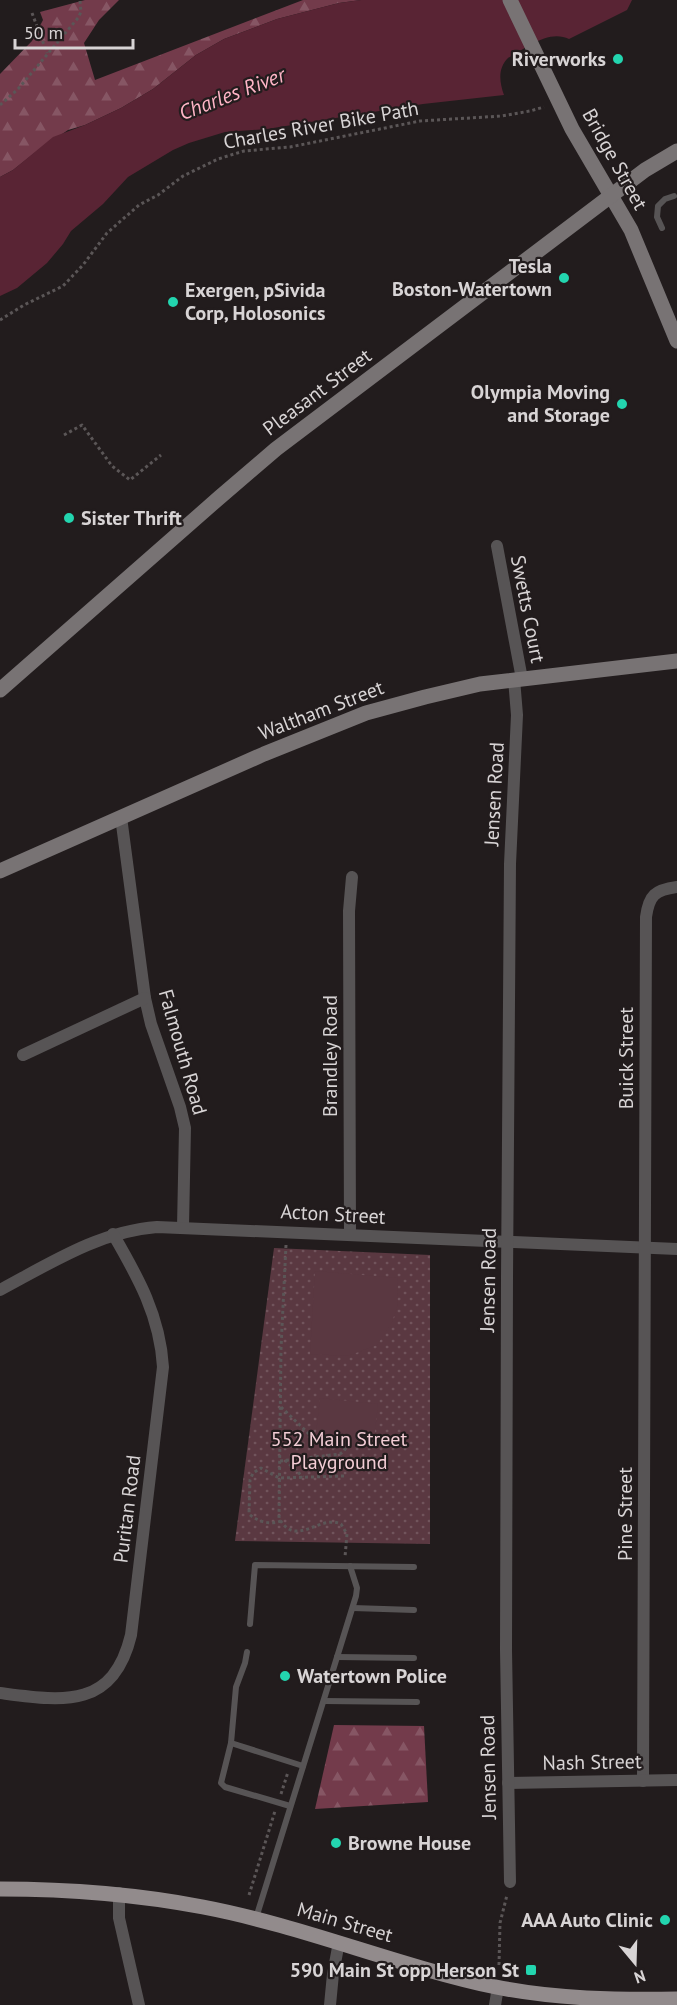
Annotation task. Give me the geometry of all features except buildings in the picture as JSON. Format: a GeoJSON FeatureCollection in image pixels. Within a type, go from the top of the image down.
{"type":"FeatureCollection","features":[{"type":"Feature","properties":{"kind":"main road","name":"Main Street"},"geometry":{"type":"LineString","coordinates":[[0,1889],[119,1893],[204,1907],[255,1919],[498,1987],[585,1998],[668,2001]]}},
{"type":"Feature","properties":{"kind":"street","name":"Bridge Street"},"geometry":{"type":"LineString","coordinates":[[510,0],[572,129],[635,239],[677,341]]}},
{"type":"Feature","properties":{"kind":"street","name":"Pleasant Street"},"geometry":{"type":"LineString","coordinates":[[0,690],[276,449],[645,170],[677,151]]}},
{"type":"Feature","properties":{"kind":"street","name":"Swetts Court"},"geometry":{"type":"LineString","coordinates":[[497,546],[518,679]]}},
{"type":"Feature","properties":{"kind":"street","name":"Waltham Street"},"geometry":{"type":"LineString","coordinates":[[0,871],[264,754],[366,713],[453,690],[518,679],[677,661]]}},
{"type":"Feature","properties":{"kind":"street","name":"Jensen Road"},"geometry":{"type":"LineString","coordinates":[[510,1882],[506,1650],[507,1242],[510,864],[518,679]]}},
{"type":"Feature","properties":{"kind":"street","name":"Falmouth Road"},"geometry":{"type":"LineString","coordinates":[[121,817],[145,998],[151,1024],[185,1128],[183,1227]]}},
{"type":"Feature","properties":{"kind":"street","name":"Brandley Road"},"geometry":{"type":"LineString","coordinates":[[350,1235],[350,907],[352,877]]}},
{"type":"Feature","properties":{"kind":"street","name":"Buick Street"},"geometry":{"type":"LineString","coordinates":[[646,1248],[646,917],[653,895],[663,889],[677,887]]}},
{"type":"Feature","properties":{"kind":"street"},"geometry":{"type":"LineString","coordinates":[[23,1055],[145,998]]}},
{"type":"Feature","properties":{"kind":"street","name":"Acton Street"},"geometry":{"type":"LineString","coordinates":[[0,1290],[65,1255],[112,1234],[139,1228],[183,1227],[677,1249]]}},
{"type":"Feature","properties":{"kind":"street","name":"Puritan Road"},"geometry":{"type":"LineString","coordinates":[[0,1693],[58,1699],[88,1693],[102,1686],[114,1675],[124,1657],[131,1635],[163,1367],[159,1332],[153,1314],[129,1263],[112,1234]]}},
{"type":"Feature","properties":{"kind":"street","name":"Pine Street"},"geometry":{"type":"LineString","coordinates":[[644,1781],[646,1248]]}},
{"type":"Feature","properties":{"kind":"street","name":"Nash Street"},"geometry":{"type":"LineString","coordinates":[[508,1783],[677,1780]]}},
{"type":"Feature","properties":{"kind":"street"},"geometry":{"type":"LineString","coordinates":[[119,1893],[118,1918],[139,2005]]}},
{"type":"Feature","properties":{"kind":"street"},"geometry":{"type":"LineString","coordinates":[[330,2005],[334,1964],[339,1942]]}},
{"type":"Feature","properties":{"kind":"street"},"geometry":{"type":"LineString","coordinates":[[495,2005],[498,1987]]}},
{"type":"Feature","properties":{"kind":"lane"},"geometry":{"type":"LineString","coordinates":[[662,228],[657,217],[658,206],[665,199],[674,196]]}},
{"type":"Feature","properties":{"kind":"lane"},"geometry":{"type":"LineString","coordinates":[[250,1624],[255,1565],[414,1567]]}},
{"type":"Feature","properties":{"kind":"lane"},"geometry":{"type":"LineString","coordinates":[[255,1919],[353,1608],[357,1592],[347,1566]]}},
{"type":"Feature","properties":{"kind":"lane"},"geometry":{"type":"LineString","coordinates":[[353,1608],[414,1610]]}},
{"type":"Feature","properties":{"kind":"lane"},"geometry":{"type":"LineString","coordinates":[[247,1652],[236,1687],[231,1743],[222,1779],[223,1786],[290,1806]]}},
{"type":"Feature","properties":{"kind":"lane"},"geometry":{"type":"LineString","coordinates":[[338,1657],[414,1658]]}},
{"type":"Feature","properties":{"kind":"lane"},"geometry":{"type":"LineString","coordinates":[[324,1701],[417,1702]]}},
{"type":"Feature","properties":{"kind":"lane"},"geometry":{"type":"LineString","coordinates":[[231,1743],[303,1766]]}},
{"type":"Feature","properties":{"kind":"path"},"geometry":{"type":"LineString","coordinates":[[0,105],[18,88],[78,18],[81,12],[80,1]]}},
{"type":"Feature","properties":{"kind":"path"},"geometry":{"type":"LineString","coordinates":[[32,13],[47,52]]}},
{"type":"Feature","properties":{"kind":"path","name":"Charles River Bike Path"},"geometry":{"type":"LineString","coordinates":[[0,321],[24,305],[63,286],[83,265],[100,240],[139,205],[158,195],[183,176],[218,159],[244,151],[290,147],[420,121],[516,114],[544,107],[559,100]]}},
{"type":"Feature","properties":{"kind":"path"},"geometry":{"type":"LineString","coordinates":[[64,435],[82,425],[112,466],[130,480],[161,455]]}},
{"type":"Feature","properties":{"kind":"path"},"geometry":{"type":"LineString","coordinates":[[287,1232],[281,1348],[279,1510],[281,1521],[289,1529],[297,1531],[306,1530],[328,1521],[341,1524],[347,1534],[347,1566]]}},
{"type":"Feature","properties":{"kind":"path"},"geometry":{"type":"LineString","coordinates":[[281,1407],[316,1438]]}},
{"type":"Feature","properties":{"kind":"path"},"geometry":{"type":"LineString","coordinates":[[280,1461],[340,1454],[346,1447]]}},
{"type":"Feature","properties":{"kind":"path"},"geometry":{"type":"LineString","coordinates":[[285,1460],[303,1477]]}},
{"type":"Feature","properties":{"kind":"path"},"geometry":{"type":"LineString","coordinates":[[281,1521],[274,1524],[254,1518],[249,1514],[250,1480],[253,1473],[261,1468],[279,1478],[344,1476]]}},
{"type":"Feature","properties":{"kind":"path"},"geometry":{"type":"LineString","coordinates":[[281,1794],[289,1770]]}},
{"type":"Feature","properties":{"kind":"path"},"geometry":{"type":"LineString","coordinates":[[249,1895],[274,1811]]}},
{"type":"Feature","properties":{"kind":"path"},"geometry":{"type":"LineString","coordinates":[[499,1965],[500,1923],[510,1882]]}},
{"type":"Feature","properties":{"kind":"green space"},"geometry":{"type":"Polygon","coordinates":[[[85,0],[119,0],[99,20],[84,43],[95,80],[303,0],[361,0],[339,3],[277,19],[224,39],[196,55],[153,89],[121,108],[85,125],[68,130],[0,177],[0,74],[32,41],[43,20],[40,12],[85,0]]]}},
{"type":"Feature","properties":{"kind":"green space","name":"552 Main Street Playground"},"geometry":{"type":"Polygon","coordinates":[[[274,1248],[430,1255],[430,1544],[235,1541],[274,1248]]]}},
{"type":"Feature","properties":{"kind":"green space"},"geometry":{"type":"Polygon","coordinates":[[[315,1271],[398,1278],[397,1307],[392,1322],[377,1345],[348,1356],[310,1354],[315,1271]]]}},
{"type":"Feature","properties":{"kind":"green space"},"geometry":{"type":"Polygon","coordinates":[[[320,1398],[378,1404],[373,1449],[315,1443],[320,1398]]]}},
{"type":"Feature","properties":{"kind":"green space"},"geometry":{"type":"Polygon","coordinates":[[[334,1725],[424,1726],[428,1802],[315,1809],[334,1725]]]}},
{"type":"Feature","properties":{"kind":"water","name":"Charles River"},"geometry":{"type":"Polygon","coordinates":[[[361,0],[632,0],[627,10],[569,39],[554,36],[546,38],[508,58],[502,66],[500,75],[504,95],[423,104],[267,129],[225,132],[173,150],[128,177],[103,204],[71,231],[47,263],[17,288],[0,296],[0,177],[13,170],[53,137],[121,108],[153,89],[196,55],[224,39],[277,19],[339,3],[361,0]]]}},
{"type":"Feature","properties":{"kind":"place","name":"Riverworks"},"geometry":{"type":"Point","coordinates":[618,59]}},
{"type":"Feature","properties":{"kind":"place","name":"Tesla Boston-Watertown"},"geometry":{"type":"Point","coordinates":[564,278]}},
{"type":"Feature","properties":{"kind":"place","name":"Exergen, pSivida Corp, Holosonics"},"geometry":{"type":"Point","coordinates":[173,302]}},
{"type":"Feature","properties":{"kind":"place","name":"Olympia Moving and Storage"},"geometry":{"type":"Point","coordinates":[622,404]}},
{"type":"Feature","properties":{"kind":"place","name":"Sister Thrift"},"geometry":{"type":"Point","coordinates":[69,518]}},
{"type":"Feature","properties":{"kind":"place","name":"Watertown Police"},"geometry":{"type":"Point","coordinates":[285,1676]}},
{"type":"Feature","properties":{"kind":"place","name":"Browne House"},"geometry":{"type":"Point","coordinates":[336,1843]}},
{"type":"Feature","properties":{"kind":"place","name":"AAA Auto Clinic"},"geometry":{"type":"Point","coordinates":[665,1920]}},
{"type":"Feature","properties":{"kind":"place","name":"590 Main St opp Herson St"},"geometry":{"type":"Point","coordinates":[531,1970]}}]}
